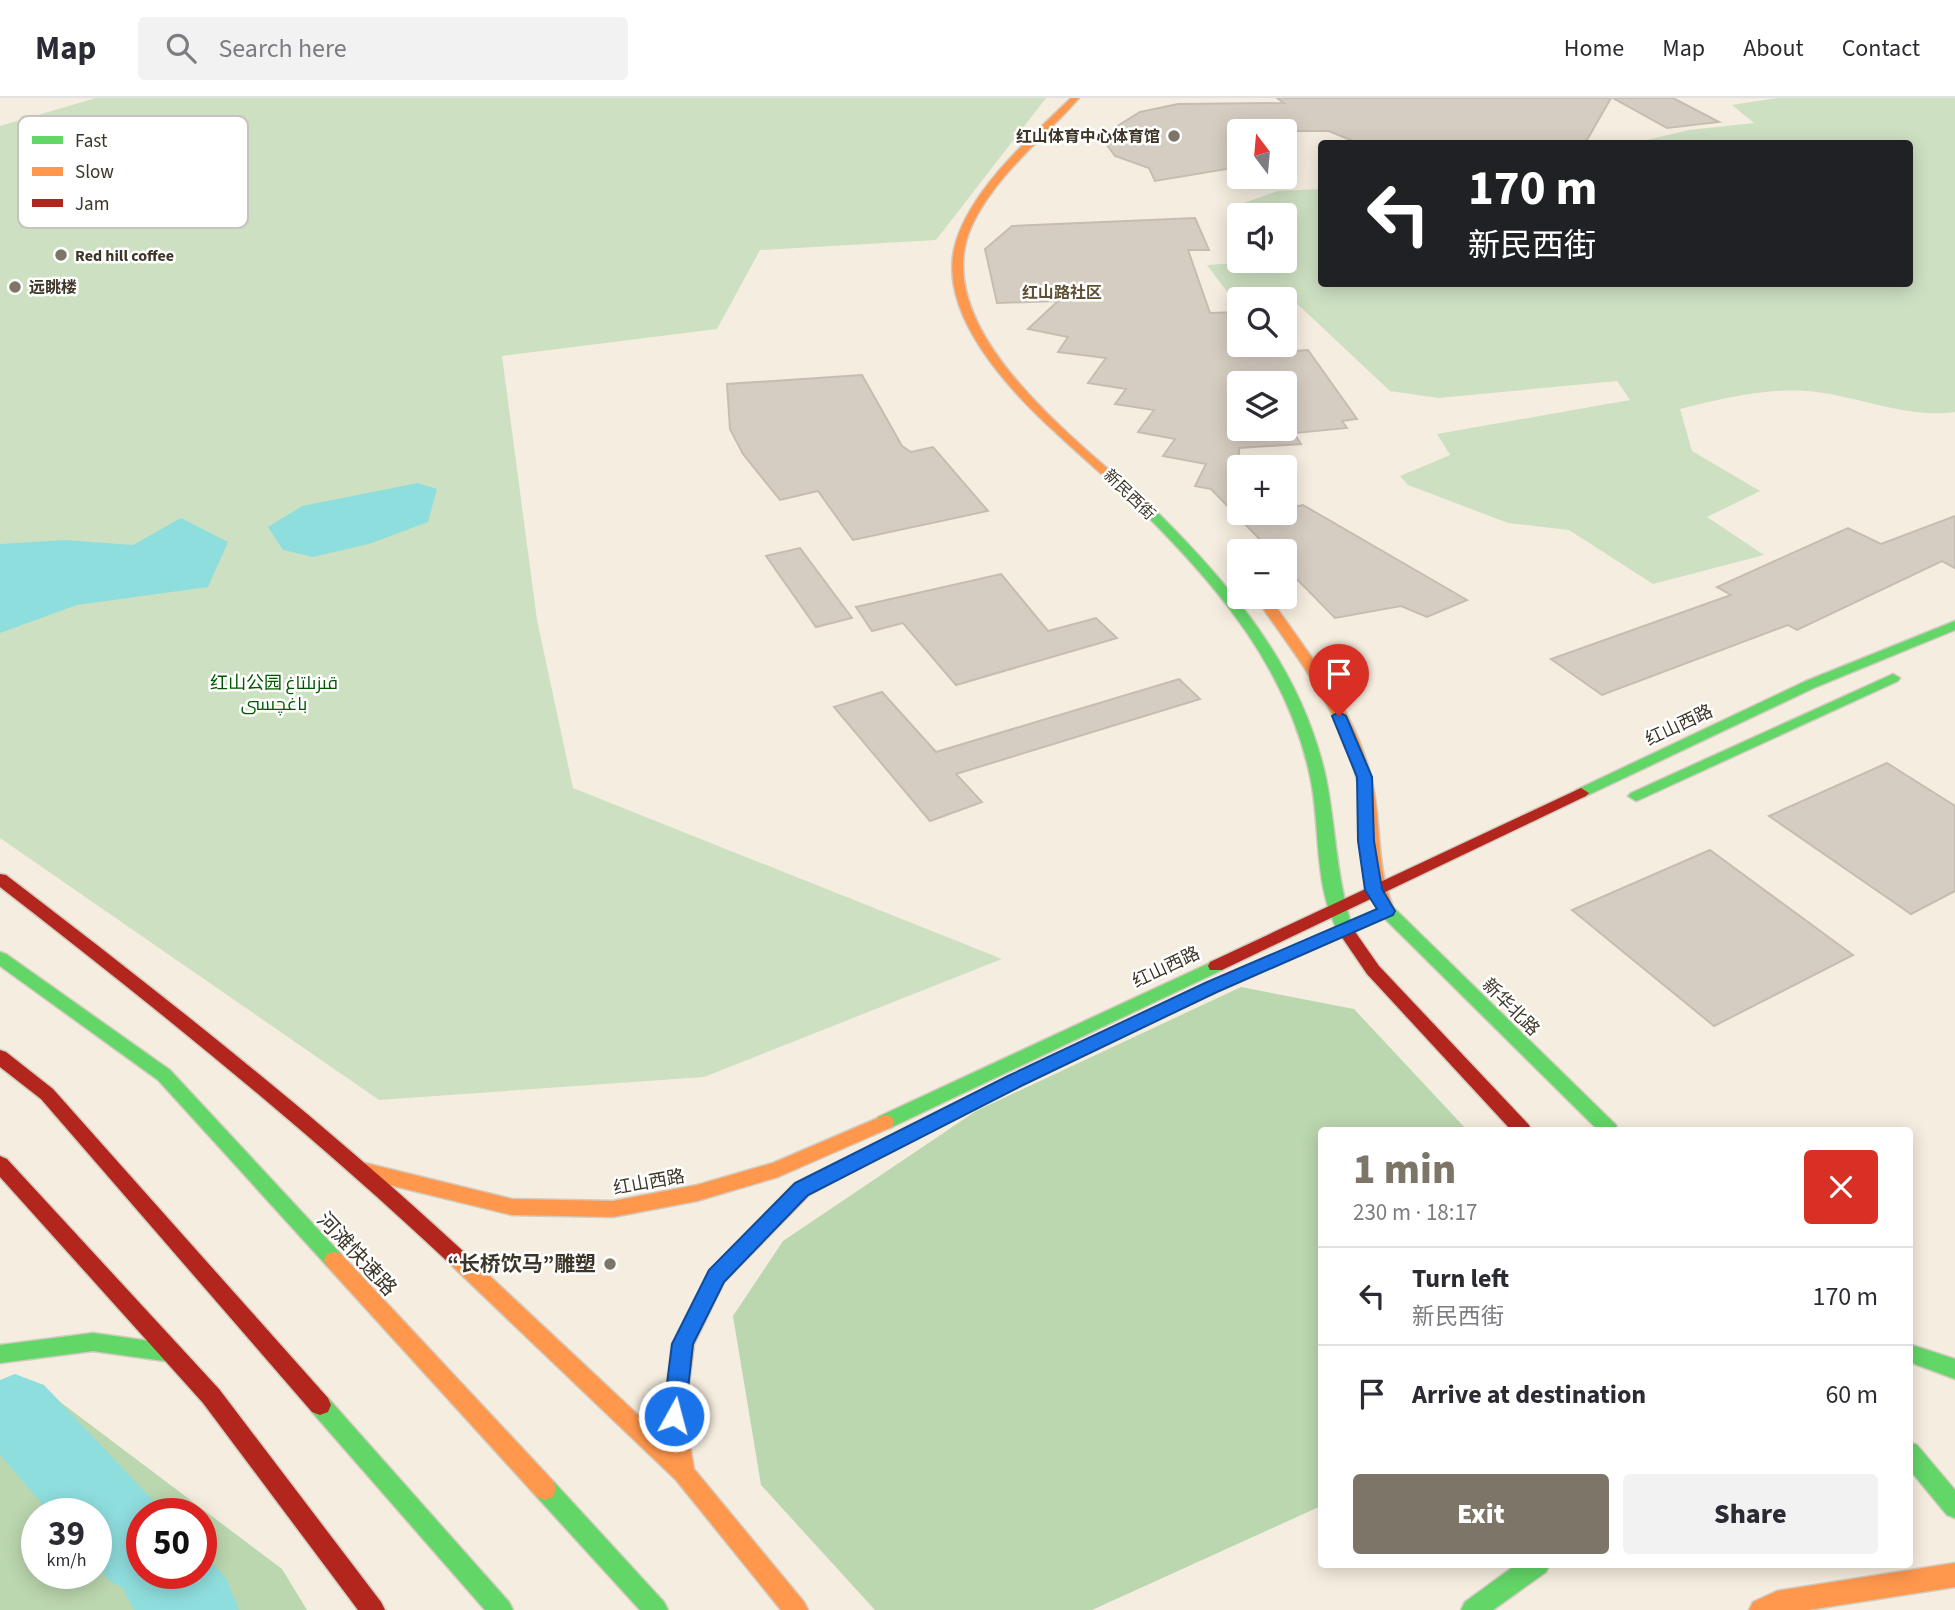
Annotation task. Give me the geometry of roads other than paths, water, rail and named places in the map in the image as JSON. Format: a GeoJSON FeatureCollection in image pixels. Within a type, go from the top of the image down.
{"type":"FeatureCollection","features":[{"type":"Feature","properties":{"kind":"main road","name":"新民西街"},"geometry":{"type":"LineString","coordinates":[[1075,98],[1030,143],[978,210],[964,233],[956,264],[964,306],[978,340],[1018,388],[1234,597],[1271,652],[1305,724],[1319,783],[1335,908],[1345,930],[1373,971],[1519,1127]]}},
{"type":"Feature","properties":{"kind":"main road"},"geometry":{"type":"LineString","coordinates":[[976,256],[976,246],[989,218],[1035,158],[1088,98]]}},
{"type":"Feature","properties":{"kind":"main road"},"geometry":{"type":"LineString","coordinates":[[990,320],[1000,337]]}},
{"type":"Feature","properties":{"kind":"main road","name":"新民西街"},"geometry":{"type":"LineString","coordinates":[[1116,460],[1209,548]]}},
{"type":"Feature","properties":{"kind":"main road"},"geometry":{"type":"LineString","coordinates":[[1268,609],[1319,681],[1339,716],[1364,777],[1366,841],[1374,890]]}},
{"type":"Feature","properties":{"kind":"main road","name":"红山西路"},"geometry":{"type":"LineString","coordinates":[[365,1171],[512,1207],[612,1209],[697,1193],[778,1169],[1811,684],[1955,625]]}},
{"type":"Feature","properties":{"kind":"main road"},"geometry":{"type":"LineString","coordinates":[[1626,800],[1904,673]]}},
{"type":"Feature","properties":{"kind":"main road"},"geometry":{"type":"LineString","coordinates":[[0,879],[108,962],[365,1171],[684,1473],[796,1610]]}},
{"type":"Feature","properties":{"kind":"main road","name":"新华北路"},"geometry":{"type":"LineString","coordinates":[[1374,890],[1388,911],[1606,1127]]}},
{"type":"Feature","properties":{"kind":"main road","name":"河滩快速路"},"geometry":{"type":"LineString","coordinates":[[0,958],[164,1075],[656,1610]]}},
{"type":"Feature","properties":{"kind":"main road"},"geometry":{"type":"LineString","coordinates":[[0,1057],[47,1094],[501,1610]]}},
{"type":"Feature","properties":{"kind":"main road"},"geometry":{"type":"LineString","coordinates":[[684,1473],[674,1416],[682,1344],[717,1276],[802,1189],[873,1153]]}},
{"type":"Feature","properties":{"kind":"main road"},"geometry":{"type":"LineString","coordinates":[[0,1164],[211,1396],[373,1610]]}},
{"type":"Feature","properties":{"kind":"main road"},"geometry":{"type":"LineString","coordinates":[[0,1354],[93,1342],[171,1353]]}},
{"type":"Feature","properties":{"kind":"main road"},"geometry":{"type":"LineString","coordinates":[[1913,1354],[1955,1369]]}},
{"type":"Feature","properties":{"kind":"main road"},"geometry":{"type":"LineString","coordinates":[[1913,1457],[1955,1507]]}},
{"type":"Feature","properties":{"kind":"main road"},"geometry":{"type":"LineString","coordinates":[[1913,1477],[1955,1473]]}},
{"type":"Feature","properties":{"kind":"main road"},"geometry":{"type":"LineString","coordinates":[[1473,1610],[1532,1568]]}},
{"type":"Feature","properties":{"kind":"main road"},"geometry":{"type":"LineString","coordinates":[[1900,1568],[1925,1601]]}},
{"type":"Feature","properties":{"kind":"main road"},"geometry":{"type":"LineString","coordinates":[[1761,1610],[1777,1603],[1955,1575]]}},
{"type":"Feature","properties":{"kind":"water"},"geometry":{"type":"Polygon","coordinates":[[[418,483],[437,489],[428,522],[369,544],[313,557],[283,550],[268,527],[302,506],[418,483]]]}},
{"type":"Feature","properties":{"kind":"water"},"geometry":{"type":"Polygon","coordinates":[[[181,518],[228,542],[208,587],[77,605],[0,633],[0,544],[65,540],[133,545],[181,518]]]}},
{"type":"Feature","properties":{"kind":"waterway"},"geometry":{"type":"LineString","coordinates":[[15,1412],[126,1534]]}},
{"type":"Feature","properties":{"kind":"waterway"},"geometry":{"type":"LineString","coordinates":[[175,1589],[194,1610]]}},
{"type":"Feature","properties":{"kind":"place","name":"红山体育中心体育馆"},"geometry":{"type":"Point","coordinates":[1174,136]}},
{"type":"Feature","properties":{"kind":"place","name":"Red hill coffee"},"geometry":{"type":"Point","coordinates":[61,255]}},
{"type":"Feature","properties":{"kind":"place","name":"远眺楼"},"geometry":{"type":"Point","coordinates":[15,287]}},
{"type":"Feature","properties":{"kind":"place","name":"“长桥饮马”雕塑"},"geometry":{"type":"Point","coordinates":[610,1264]}},
{"type":"Feature","properties":{"kind":"district","name":"红山路社区"},"geometry":{"type":"Point","coordinates":[1062,292]}},
{"type":"Feature","properties":{"kind":"park label","name":"红山公园 قىزىلتاغ باغچىسى"},"geometry":{"type":"Point","coordinates":[274,693]}}]}
